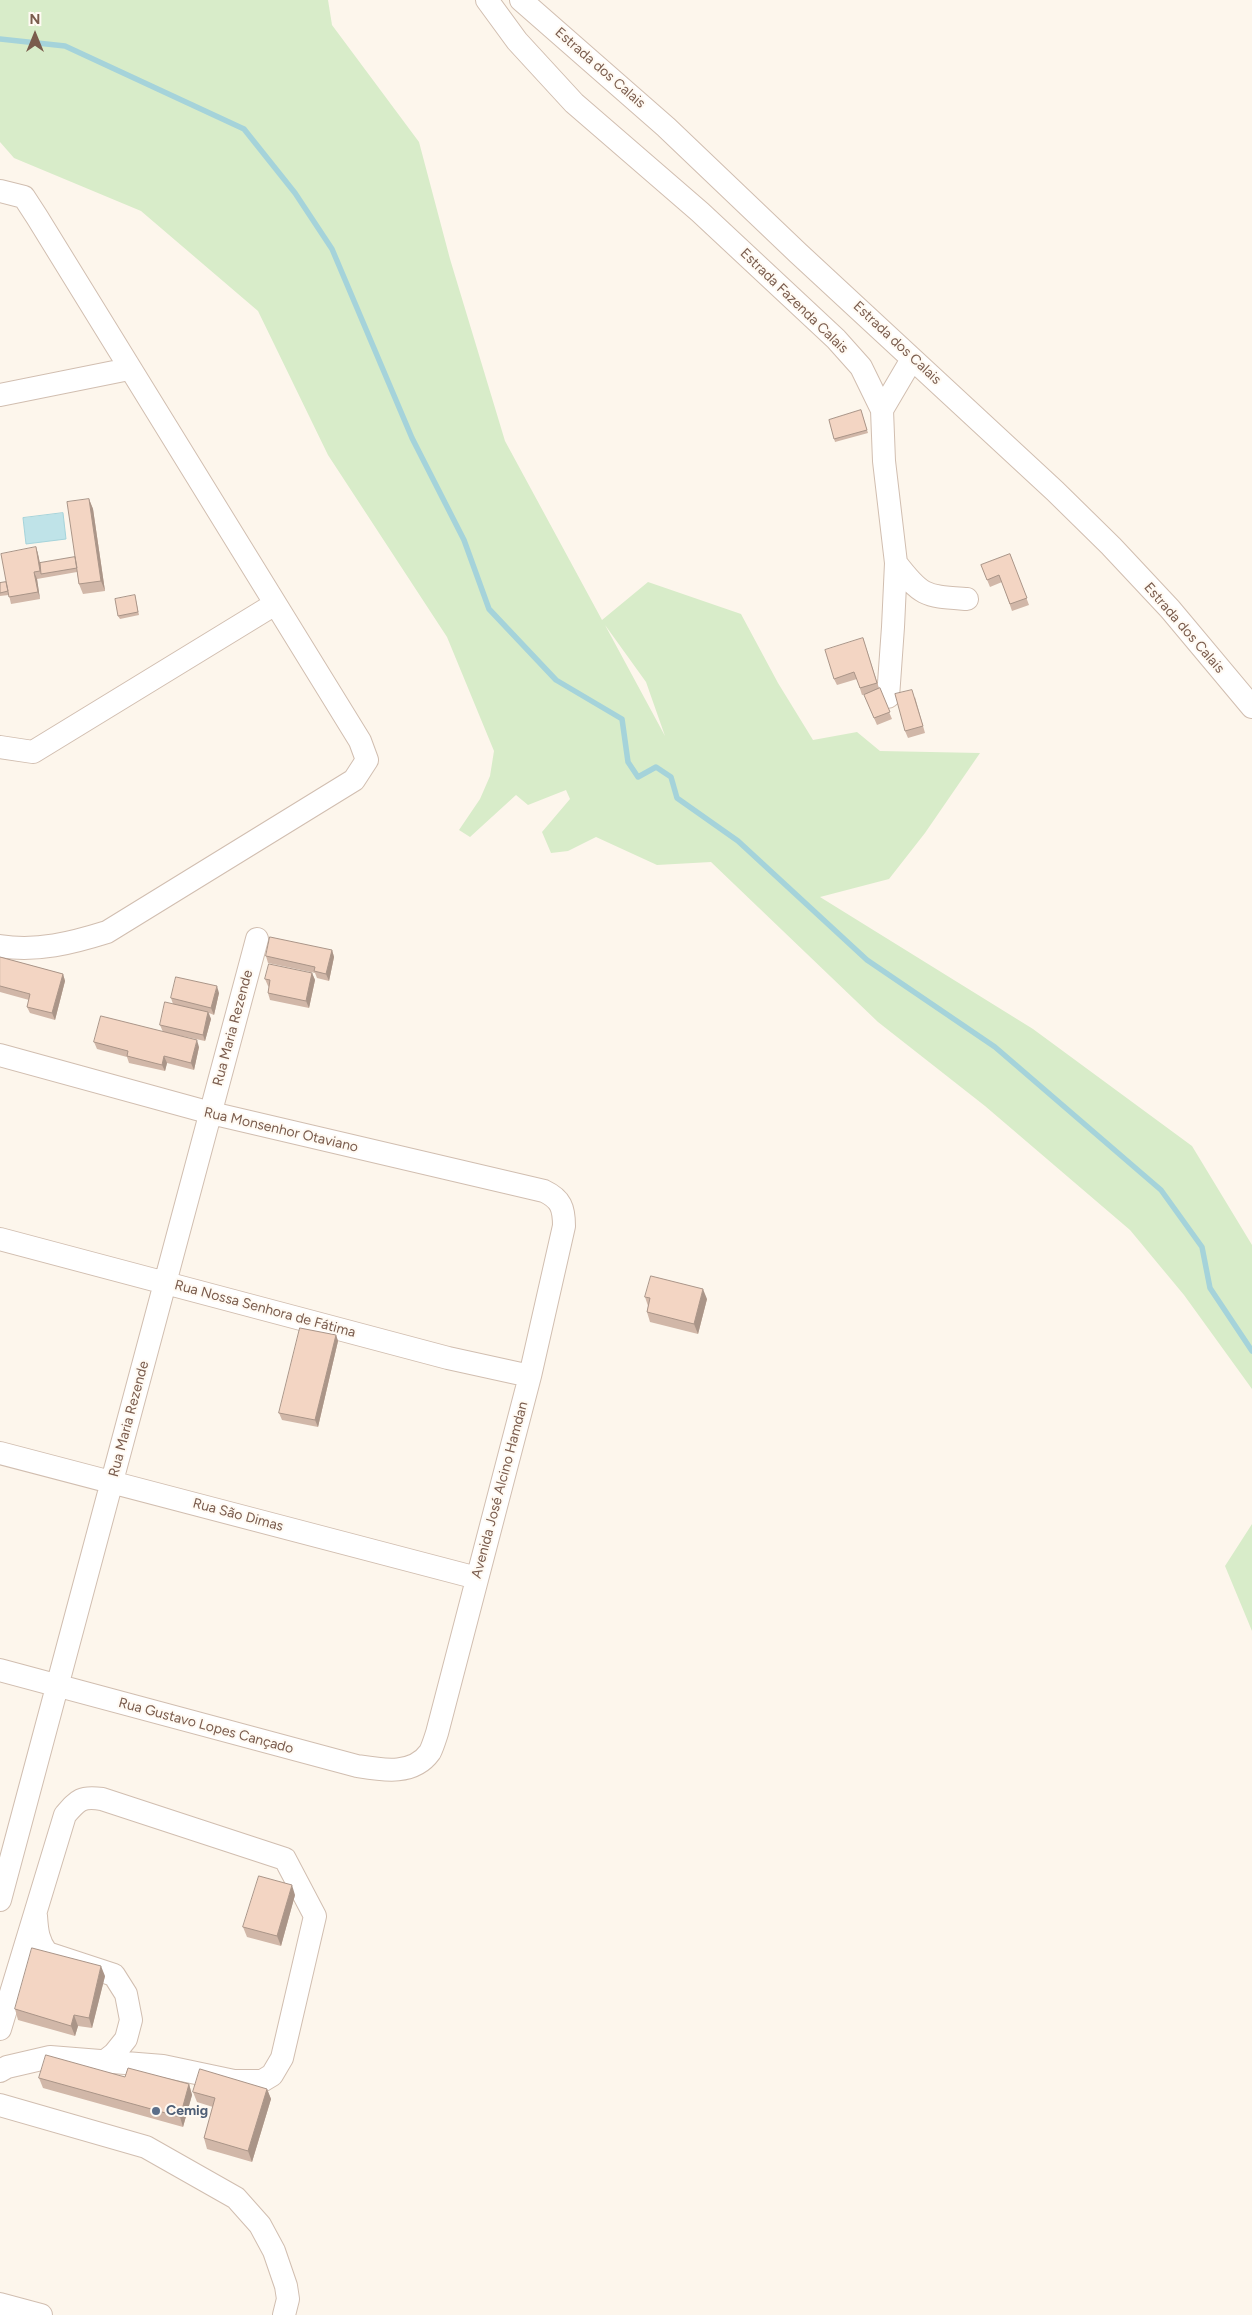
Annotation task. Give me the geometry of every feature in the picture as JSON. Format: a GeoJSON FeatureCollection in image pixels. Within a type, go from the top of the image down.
{"type":"FeatureCollection","features":[{"type":"Feature","properties":{"kind":"street","name":"Estrada Fazenda Calais"},"geometry":{"type":"LineString","coordinates":[[488,0],[517,41],[574,103],[700,212],[836,339],[861,366],[882,410],[884,461],[896,563],[888,697]]}},
{"type":"Feature","properties":{"kind":"street","name":"Estrada dos Calais"},"geometry":{"type":"LineString","coordinates":[[521,0],[666,127],[912,359],[970,411],[1111,546],[1170,609],[1252,707]]}},
{"type":"Feature","properties":{"kind":"street"},"geometry":{"type":"LineString","coordinates":[[0,191],[24,197],[360,741],[367,760],[354,780],[107,932],[73,943],[38,948],[0,946]]}},
{"type":"Feature","properties":{"kind":"street"},"geometry":{"type":"LineString","coordinates":[[882,410],[912,359]]}},
{"type":"Feature","properties":{"kind":"street"},"geometry":{"type":"LineString","coordinates":[[0,395],[129,369]]}},
{"type":"Feature","properties":{"kind":"street"},"geometry":{"type":"LineString","coordinates":[[896,563],[910,582],[922,593],[938,597],[966,598]]}},
{"type":"Feature","properties":{"kind":"street"},"geometry":{"type":"LineString","coordinates":[[0,747],[33,752],[275,604]]}},
{"type":"Feature","properties":{"kind":"street","name":"Rua Maria Rezende"},"geometry":{"type":"LineString","coordinates":[[2,1888],[257,939]]}},
{"type":"Feature","properties":{"kind":"street","name":"Rua Monsenhor Otaviano"},"geometry":{"type":"LineString","coordinates":[[0,1055],[211,1113],[544,1192],[553,1196],[561,1204]]}},
{"type":"Feature","properties":{"kind":"street","name":"Avenida José Alcino Hamdan"},"geometry":{"type":"LineString","coordinates":[[413,1767],[429,1752],[437,1733],[530,1376],[564,1226],[564,1212],[561,1204]]}},
{"type":"Feature","properties":{"kind":"street","name":"Rua Nossa Senhora de Fátima"},"geometry":{"type":"LineString","coordinates":[[0,1239],[448,1358],[530,1376]]}},
{"type":"Feature","properties":{"kind":"street","name":"Rua São Dimas"},"geometry":{"type":"LineString","coordinates":[[0,1453],[477,1578]]}},
{"type":"Feature","properties":{"kind":"street","name":"Rua Gustavo Lopes Cançado"},"geometry":{"type":"LineString","coordinates":[[0,1670],[357,1766],[386,1771],[413,1767]]}},
{"type":"Feature","properties":{"kind":"street"},"geometry":{"type":"LineString","coordinates":[[0,2029],[65,1815],[76,1802],[88,1797],[102,1799],[285,1859],[315,1916],[282,2058],[272,2075],[262,2080],[234,2081],[163,2066],[50,2057],[7,2066],[0,2071]]}},
{"type":"Feature","properties":{"kind":"street"},"geometry":{"type":"LineString","coordinates":[[35,1913],[37,1933],[41,1946],[47,1953],[114,1975],[126,1994],[131,2020],[126,2039],[114,2054],[104,2061]]}},
{"type":"Feature","properties":{"kind":"street"},"geometry":{"type":"LineString","coordinates":[[0,2105],[146,2147],[236,2198],[260,2225],[274,2251],[288,2300],[284,2315]]}},
{"type":"Feature","properties":{"kind":"street"},"geometry":{"type":"LineString","coordinates":[[0,2304],[41,2315]]}},
{"type":"Feature","properties":{"kind":"green space"},"geometry":{"type":"Polygon","coordinates":[[[0,0],[328,0],[332,25],[419,142],[450,259],[505,441],[602,620],[648,582],[741,614],[778,683],[813,740],[857,732],[880,751],[980,753],[925,833],[889,879],[820,897],[1033,1029],[1192,1146],[1252,1245],[1252,1389],[1184,1295],[1130,1230],[985,1106],[878,1022],[711,862],[657,865],[596,837],[568,851],[551,853],[542,832],[570,799],[566,790],[528,805],[516,795],[470,837],[459,830],[480,799],[490,776],[494,751],[447,637],[328,455],[258,311],[141,211],[14,158],[0,142],[0,0]],[[605,625],[665,736],[646,682],[605,625]]]}},
{"type":"Feature","properties":{"kind":"green space"},"geometry":{"type":"Polygon","coordinates":[[[1252,1524],[1252,1631],[1225,1566],[1252,1524]]]}},
{"type":"Feature","properties":{"kind":"water"},"geometry":{"type":"Polygon","coordinates":[[[63,513],[66,539],[26,544],[23,518],[63,513]]]}},
{"type":"Feature","properties":{"kind":"building"},"geometry":{"type":"Polygon","coordinates":[[[861,410],[867,430],[834,439],[829,420],[861,410]]]}},
{"type":"Feature","properties":{"kind":"building"},"geometry":{"type":"Polygon","coordinates":[[[89,499],[101,581],[79,584],[67,502],[89,499]]]}},
{"type":"Feature","properties":{"kind":"building"},"geometry":{"type":"Polygon","coordinates":[[[36,547],[40,571],[34,572],[38,592],[9,597],[1,554],[36,547]]]}},
{"type":"Feature","properties":{"kind":"building"},"geometry":{"type":"Polygon","coordinates":[[[1010,554],[1027,598],[1010,604],[999,575],[987,580],[981,565],[1010,554]]]}},
{"type":"Feature","properties":{"kind":"building"},"geometry":{"type":"Polygon","coordinates":[[[75,557],[77,568],[41,574],[40,563],[75,557]]]}},
{"type":"Feature","properties":{"kind":"building"},"geometry":{"type":"Polygon","coordinates":[[[6,582],[8,591],[0,593],[0,583],[6,582]]]}},
{"type":"Feature","properties":{"kind":"building"},"geometry":{"type":"Polygon","coordinates":[[[135,595],[138,612],[118,616],[115,599],[135,595]]]}},
{"type":"Feature","properties":{"kind":"building"},"geometry":{"type":"Polygon","coordinates":[[[863,638],[877,683],[860,688],[854,672],[834,679],[825,650],[863,638]]]}},
{"type":"Feature","properties":{"kind":"building"},"geometry":{"type":"Polygon","coordinates":[[[880,688],[890,712],[874,718],[864,695],[880,688]]]}},
{"type":"Feature","properties":{"kind":"building"},"geometry":{"type":"Polygon","coordinates":[[[912,690],[923,726],[905,731],[895,694],[912,690]]]}},
{"type":"Feature","properties":{"kind":"building"},"geometry":{"type":"Polygon","coordinates":[[[270,937],[332,950],[326,974],[314,971],[315,967],[266,956],[270,937]]]}},
{"type":"Feature","properties":{"kind":"building"},"geometry":{"type":"Polygon","coordinates":[[[0,957],[63,974],[52,1013],[27,1007],[30,994],[0,986],[0,957]]]}},
{"type":"Feature","properties":{"kind":"building"},"geometry":{"type":"Polygon","coordinates":[[[269,964],[312,973],[306,1001],[268,993],[270,980],[265,979],[269,964]]]}},
{"type":"Feature","properties":{"kind":"building"},"geometry":{"type":"Polygon","coordinates":[[[176,977],[217,986],[211,1008],[171,998],[176,977]]]}},
{"type":"Feature","properties":{"kind":"building"},"geometry":{"type":"Polygon","coordinates":[[[165,1002],[208,1012],[203,1035],[160,1025],[165,1002]]]}},
{"type":"Feature","properties":{"kind":"building"},"geometry":{"type":"Polygon","coordinates":[[[101,1016],[197,1040],[191,1063],[164,1056],[162,1065],[127,1056],[128,1051],[94,1042],[101,1016]]]}},
{"type":"Feature","properties":{"kind":"building"},"geometry":{"type":"Polygon","coordinates":[[[651,1276],[703,1289],[694,1324],[647,1312],[650,1298],[645,1297],[651,1276]]]}},
{"type":"Feature","properties":{"kind":"building"},"geometry":{"type":"Polygon","coordinates":[[[300,1328],[336,1335],[315,1420],[279,1413],[300,1328]]]}},
{"type":"Feature","properties":{"kind":"building"},"geometry":{"type":"Polygon","coordinates":[[[259,1876],[292,1885],[277,1936],[243,1927],[259,1876]]]}},
{"type":"Feature","properties":{"kind":"building"},"geometry":{"type":"Polygon","coordinates":[[[32,1948],[101,1966],[89,2018],[74,2015],[71,2026],[15,2009],[32,1948]]]}},
{"type":"Feature","properties":{"kind":"building","name":"Cemig"},"geometry":{"type":"Polygon","coordinates":[[[46,2055],[125,2077],[128,2068],[189,2084],[180,2117],[39,2078],[46,2055]]]}},
{"type":"Feature","properties":{"kind":"building","name":"Cemig"},"geometry":{"type":"Polygon","coordinates":[[[200,2069],[267,2089],[248,2151],[204,2138],[215,2098],[193,2092],[200,2069]]]}},
{"type":"Feature","properties":{"kind":"waterway"},"geometry":{"type":"LineString","coordinates":[[0,39],[65,46],[244,129],[295,193],[332,249],[412,438],[464,540],[489,609],[556,680],[622,719],[628,762],[638,777],[656,767],[671,777],[677,798],[738,841],[867,960],[995,1047],[1161,1190],[1202,1247],[1210,1288],[1252,1351]]}},
{"type":"Feature","properties":{"kind":"place","name":"Cemig"},"geometry":{"type":"Point","coordinates":[156,2111]}}]}
